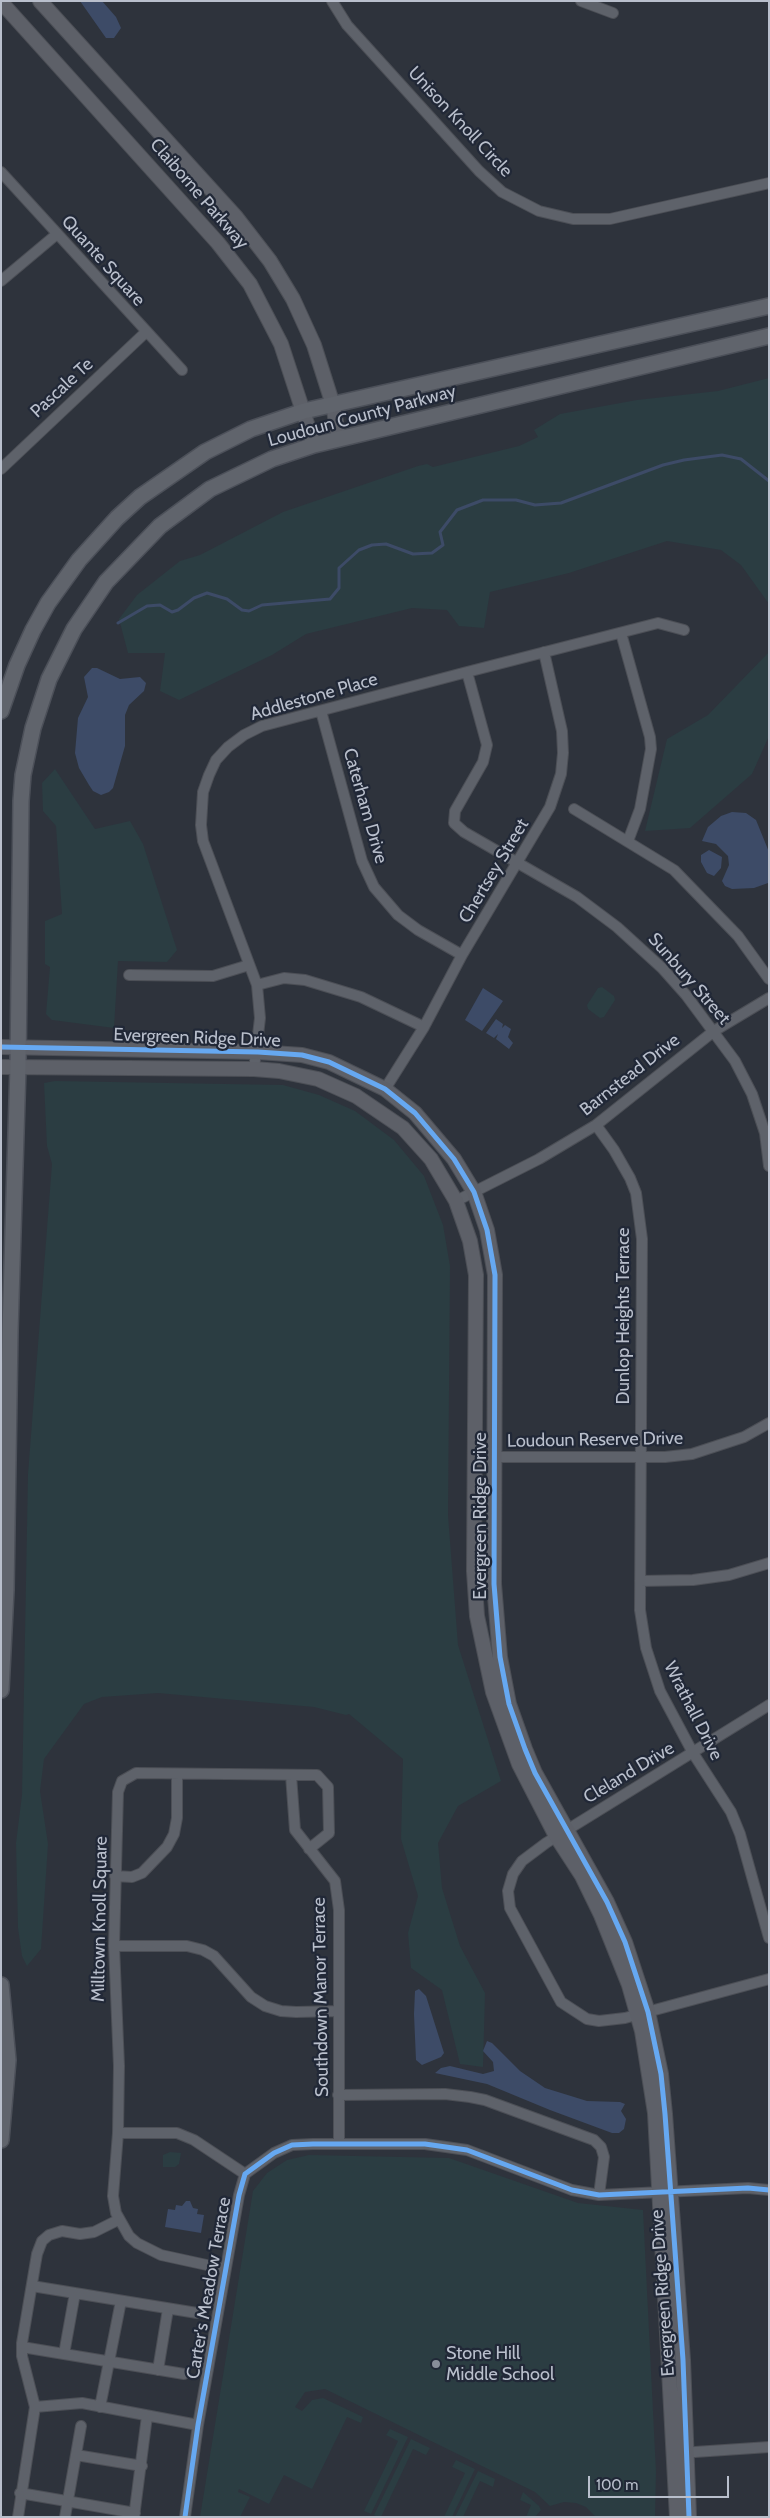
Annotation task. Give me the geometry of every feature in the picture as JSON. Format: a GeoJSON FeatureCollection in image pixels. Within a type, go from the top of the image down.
{"type":"FeatureCollection","features":[{"type":"Feature","properties":{"kind":"main road","name":"Loudoun County Parkway"},"geometry":{"type":"LineString","coordinates":[[1,711],[17,665],[48,603],[79,560],[116,518],[158,483],[205,452],[251,429],[333,404],[769,306]]}},
{"type":"Feature","properties":{"kind":"main road","name":"Loudoun County Parkway"},"geometry":{"type":"LineString","coordinates":[[1,1690],[6,1590],[10,1341],[18,1067],[20,838],[24,775],[33,728],[60,653],[90,602],[128,556],[160,526],[182,508],[230,478],[272,458],[314,445],[769,336]]}},
{"type":"Feature","properties":{"kind":"main road"},"geometry":{"type":"LineString","coordinates":[[1,1985],[8,2060],[1,2140]]}},
{"type":"Feature","properties":{"kind":"street","name":"Claiborne Parkway"},"geometry":{"type":"LineString","coordinates":[[40,1],[165,137],[266,254],[303,318],[325,377],[333,404],[339,439]]}},
{"type":"Feature","properties":{"kind":"street","name":"Unison Knoll Circle"},"geometry":{"type":"LineString","coordinates":[[332,1],[347,25],[479,171],[502,192],[539,211],[573,219],[610,219],[769,183]]}},
{"type":"Feature","properties":{"kind":"street"},"geometry":{"type":"LineString","coordinates":[[581,1],[613,13]]}},
{"type":"Feature","properties":{"kind":"street","name":"Claiborne Parkway"},"geometry":{"type":"LineString","coordinates":[[1,2],[234,262],[250,284],[281,344],[314,445]]}},
{"type":"Feature","properties":{"kind":"street","name":"Quante Square"},"geometry":{"type":"LineString","coordinates":[[1,172],[182,370]]}},
{"type":"Feature","properties":{"kind":"street"},"geometry":{"type":"LineString","coordinates":[[1,281],[57,234]]}},
{"type":"Feature","properties":{"kind":"street","name":"Pascale Te"},"geometry":{"type":"LineString","coordinates":[[1,469],[146,332]]}},
{"type":"Feature","properties":{"kind":"street","name":"Addlestone Place"},"geometry":{"type":"LineString","coordinates":[[254,1069],[258,1052],[260,1018],[257,985],[203,841],[200,809],[203,792],[216,760],[244,735],[262,726],[658,623],[684,630]]}},
{"type":"Feature","properties":{"kind":"street"},"geometry":{"type":"LineString","coordinates":[[621,633],[650,737],[651,749],[640,809],[628,841]]}},
{"type":"Feature","properties":{"kind":"street","name":"Chertsey Street"},"geometry":{"type":"LineString","coordinates":[[385,1089],[424,1027],[462,955],[518,864],[550,807],[561,774],[562,730],[544,652]]}},
{"type":"Feature","properties":{"kind":"street","name":"Sunbury Street"},"geometry":{"type":"LineString","coordinates":[[467,672],[487,746],[483,762],[455,811],[454,823],[464,832],[577,897],[642,948],[686,995],[714,1030],[735,1061],[752,1094],[767,1132],[769,1166]]}},
{"type":"Feature","properties":{"kind":"street","name":"Caterham Drive"},"geometry":{"type":"LineString","coordinates":[[321,711],[362,861],[374,887],[398,915],[418,930],[462,955]]}},
{"type":"Feature","properties":{"kind":"street"},"geometry":{"type":"LineString","coordinates":[[574,809],[674,870],[738,936],[769,978]]}},
{"type":"Feature","properties":{"kind":"street"},"geometry":{"type":"LineString","coordinates":[[129,975],[213,976],[249,965]]}},
{"type":"Feature","properties":{"kind":"street"},"geometry":{"type":"LineString","coordinates":[[257,985],[284,978],[305,980],[362,997],[424,1027]]}},
{"type":"Feature","properties":{"kind":"street","name":"Barnstead Drive"},"geometry":{"type":"LineString","coordinates":[[456,1201],[539,1159],[596,1125],[714,1030],[769,998]]}},
{"type":"Feature","properties":{"kind":"street","name":"Evergreen Ridge Drive"},"geometry":{"type":"LineString","coordinates":[[1,1047],[258,1052],[302,1055],[329,1062],[385,1089],[415,1113],[438,1136],[456,1161],[474,1192],[487,1230],[495,1275],[494,1584],[500,1657],[509,1704],[534,1773],[561,1834],[601,1915],[643,2013],[664,2193],[681,2453],[689,2517]]}},
{"type":"Feature","properties":{"kind":"street","name":"Evergreen Ridge Drive"},"geometry":{"type":"LineString","coordinates":[[1,1067],[254,1069],[279,1071],[318,1079],[356,1096],[392,1119],[431,1158],[456,1201],[470,1241],[476,1275],[474,1571],[480,1639],[493,1692],[519,1764],[561,1834]]}},
{"type":"Feature","properties":{"kind":"street","name":"Dunlop Heights Terrace"},"geometry":{"type":"LineString","coordinates":[[596,1125],[614,1150],[630,1178],[636,1193],[640,1220],[642,1238],[641,1458]]}},
{"type":"Feature","properties":{"kind":"street","name":"Loudoun Reserve Drive"},"geometry":{"type":"LineString","coordinates":[[475,1457],[641,1458],[692,1454],[744,1437],[769,1423]]}},
{"type":"Feature","properties":{"kind":"street","name":"Wrathall Drive"},"geometry":{"type":"LineString","coordinates":[[641,1458],[640,1581],[642,1627],[651,1668],[660,1691],[693,1753],[731,1812],[740,1834],[769,1938]]}},
{"type":"Feature","properties":{"kind":"street"},"geometry":{"type":"LineString","coordinates":[[640,1581],[693,1580],[729,1575],[769,1562]]}},
{"type":"Feature","properties":{"kind":"street","name":"Cleland Drive"},"geometry":{"type":"LineString","coordinates":[[769,1705],[561,1834],[522,1861],[513,1874],[508,1891],[510,1908],[561,2002],[578,2015],[599,2022],[643,2013],[769,1979]]}},
{"type":"Feature","properties":{"kind":"street","name":"Milltown Knoll Square"},"geometry":{"type":"LineString","coordinates":[[225,2269],[161,2254],[137,2243],[128,2236],[118,2220],[113,2196],[118,2133],[119,2066],[114,1946],[118,1792],[122,1781],[136,1773],[317,1775],[328,1787],[329,1834],[309,1849]]}},
{"type":"Feature","properties":{"kind":"street"},"geometry":{"type":"LineString","coordinates":[[115,1876],[132,1877],[142,1873],[167,1847],[174,1834],[177,1818],[177,1774]]}},
{"type":"Feature","properties":{"kind":"street","name":"Southdown Manor Terrace"},"geometry":{"type":"LineString","coordinates":[[291,1775],[295,1830],[335,1881],[339,1910],[339,2143]]}},
{"type":"Feature","properties":{"kind":"street"},"geometry":{"type":"LineString","coordinates":[[114,1946],[187,1946],[203,1950],[214,1956],[251,1997],[265,2006],[281,2011],[339,2011]]}},
{"type":"Feature","properties":{"kind":"street"},"geometry":{"type":"LineString","coordinates":[[338,2095],[445,2094],[470,2097],[484,2100],[594,2140],[601,2147],[604,2157],[599,2195]]}},
{"type":"Feature","properties":{"kind":"street"},"geometry":{"type":"LineString","coordinates":[[118,2133],[177,2133],[194,2140],[245,2174],[274,2153],[292,2145],[339,2143],[448,2146],[474,2153],[572,2190],[599,2195],[748,2188],[769,2190]]}},
{"type":"Feature","properties":{"kind":"street","name":"Carter's Meadow Terrace"},"geometry":{"type":"LineString","coordinates":[[185,2517],[198,2425],[234,2217],[245,2174]]}},
{"type":"Feature","properties":{"kind":"street"},"geometry":{"type":"LineString","coordinates":[[18,2517],[34,2407],[22,2347],[38,2254],[42,2241],[48,2235],[62,2231],[80,2234],[94,2232],[118,2220]]}},
{"type":"Feature","properties":{"kind":"street"},"geometry":{"type":"LineString","coordinates":[[32,2286],[197,2314]]}},
{"type":"Feature","properties":{"kind":"street"},"geometry":{"type":"LineString","coordinates":[[64,2354],[75,2293]]}},
{"type":"Feature","properties":{"kind":"street"},"geometry":{"type":"LineString","coordinates":[[100,2407],[121,2301]]}},
{"type":"Feature","properties":{"kind":"street"},"geometry":{"type":"LineString","coordinates":[[158,2370],[168,2308]]}},
{"type":"Feature","properties":{"kind":"street"},"geometry":{"type":"LineString","coordinates":[[22,2347],[184,2374]]}},
{"type":"Feature","properties":{"kind":"street"},"geometry":{"type":"LineString","coordinates":[[34,2407],[69,2403],[198,2425]]}},
{"type":"Feature","properties":{"kind":"street"},"geometry":{"type":"LineString","coordinates":[[20,2493],[135,2515],[147,2416]]}},
{"type":"Feature","properties":{"kind":"street"},"geometry":{"type":"LineString","coordinates":[[65,2517],[81,2426]]}},
{"type":"Feature","properties":{"kind":"street"},"geometry":{"type":"LineString","coordinates":[[681,2453],[769,2447]]}},
{"type":"Feature","properties":{"kind":"street","name":"Evergreen Ridge Drive"},"geometry":{"type":"LineString","coordinates":[[678,2517],[681,2453]]}},
{"type":"Feature","properties":{"kind":"street"},"geometry":{"type":"LineString","coordinates":[[76,2456],[142,2466]]}},
{"type":"Feature","properties":{"kind":"shaded area"},"geometry":{"type":"Polygon","coordinates":[[[769,378],[769,604],[741,565],[721,550],[667,541],[569,573],[490,592],[484,628],[459,626],[447,610],[412,608],[306,634],[272,655],[179,700],[160,691],[165,653],[128,653],[119,619],[137,595],[180,561],[200,555],[283,512],[418,466],[427,464],[433,467],[519,446],[538,437],[534,430],[560,414],[637,400],[718,391],[769,378]]]}},
{"type":"Feature","properties":{"kind":"shaded area"},"geometry":{"type":"Polygon","coordinates":[[[769,652],[769,736],[752,774],[690,828],[645,831],[667,739],[708,715],[769,652]]]}},
{"type":"Feature","properties":{"kind":"shaded area"},"geometry":{"type":"Polygon","coordinates":[[[55,769],[95,829],[130,821],[143,844],[177,950],[167,962],[118,961],[114,1028],[52,1020],[46,1014],[50,967],[45,964],[45,921],[62,914],[56,826],[43,811],[42,783],[55,769]]]}},
{"type":"Feature","properties":{"kind":"shaded area"},"geometry":{"type":"Polygon","coordinates":[[[602,987],[614,996],[615,1000],[604,1017],[600,1018],[588,1009],[587,1005],[598,988],[602,987]]]}},
{"type":"Feature","properties":{"kind":"shaded area"},"geometry":{"type":"Polygon","coordinates":[[[55,1081],[283,1085],[319,1095],[355,1111],[394,1140],[424,1176],[443,1225],[450,1266],[448,1515],[458,1645],[501,1781],[458,1806],[438,1843],[442,1888],[460,1946],[485,1993],[483,2067],[460,2064],[442,1990],[411,1968],[408,1933],[418,1896],[401,1839],[403,1759],[349,1714],[346,1715],[314,1707],[158,1693],[102,1697],[84,1704],[44,1759],[40,1791],[48,1844],[41,1949],[27,1966],[22,1956],[18,1928],[16,1843],[22,1795],[28,1474],[52,1164],[47,1146],[44,1083],[55,1081]]]}},
{"type":"Feature","properties":{"kind":"shaded area"},"geometry":{"type":"Polygon","coordinates":[[[170,2152],[181,2153],[179,2164],[175,2167],[163,2167],[163,2155],[170,2152]]]}},
{"type":"Feature","properties":{"kind":"shaded area","name":"Stone Hill Middle School"},"geometry":{"type":"Polygon","coordinates":[[[309,2155],[449,2158],[578,2203],[643,2210],[656,2472],[655,2517],[596,2517],[586,2507],[576,2503],[564,2502],[550,2506],[535,2492],[325,2389],[305,2392],[295,2407],[302,2411],[312,2400],[323,2398],[363,2417],[361,2423],[347,2417],[312,2489],[284,2475],[269,2504],[239,2489],[238,2492],[250,2497],[240,2517],[200,2517],[253,2191],[267,2173],[287,2160],[309,2155]]]}},
{"type":"Feature","properties":{"kind":"shaded area"},"geometry":{"type":"Polygon","coordinates":[[[390,2429],[408,2437],[371,2514],[364,2511],[398,2441],[386,2435],[390,2429]]]}},
{"type":"Feature","properties":{"kind":"shaded area"},"geometry":{"type":"Polygon","coordinates":[[[411,2439],[430,2448],[426,2455],[413,2449],[381,2517],[377,2517],[374,2515],[411,2439]]]}},
{"type":"Feature","properties":{"kind":"shaded area"},"geometry":{"type":"Polygon","coordinates":[[[456,2460],[475,2469],[452,2517],[444,2517],[465,2473],[452,2467],[456,2460]]]}},
{"type":"Feature","properties":{"kind":"shaded area"},"geometry":{"type":"Polygon","coordinates":[[[478,2471],[495,2479],[493,2487],[480,2481],[463,2517],[455,2517],[478,2471]]]}},
{"type":"Feature","properties":{"kind":"shaded area"},"geometry":{"type":"Polygon","coordinates":[[[523,2492],[541,2510],[535,2517],[526,2517],[531,2505],[520,2500],[523,2492]]]}},
{"type":"Feature","properties":{"kind":"water"},"geometry":{"type":"Polygon","coordinates":[[[80,1],[102,1],[116,17],[121,28],[114,38],[106,38],[80,1]]]}},
{"type":"Feature","properties":{"kind":"water"},"geometry":{"type":"Polygon","coordinates":[[[92,668],[97,668],[120,679],[140,677],[146,683],[144,691],[129,705],[125,715],[125,746],[113,788],[101,795],[93,791],[89,785],[79,768],[75,753],[78,718],[88,697],[84,677],[92,668]]]}},
{"type":"Feature","properties":{"kind":"water"},"geometry":{"type":"Polygon","coordinates":[[[732,812],[746,813],[756,820],[769,852],[768,883],[754,888],[732,889],[725,886],[722,881],[729,865],[728,856],[716,844],[702,841],[708,827],[721,816],[732,812]]]}},
{"type":"Feature","properties":{"kind":"water"},"geometry":{"type":"Polygon","coordinates":[[[709,850],[722,857],[721,868],[714,876],[707,873],[701,862],[701,855],[709,850]]]}},
{"type":"Feature","properties":{"kind":"water"},"geometry":{"type":"Polygon","coordinates":[[[483,988],[503,1001],[482,1031],[465,1020],[483,988]]]}},
{"type":"Feature","properties":{"kind":"water"},"geometry":{"type":"Polygon","coordinates":[[[496,1019],[503,1024],[502,1028],[505,1025],[511,1029],[508,1037],[513,1043],[509,1049],[496,1039],[498,1034],[494,1038],[486,1033],[496,1019]]]}},
{"type":"Feature","properties":{"kind":"water"},"geometry":{"type":"Polygon","coordinates":[[[419,1989],[426,1996],[444,2053],[441,2057],[422,2065],[416,2060],[414,2014],[415,1991],[419,1989]]]}},
{"type":"Feature","properties":{"kind":"water"},"geometry":{"type":"Polygon","coordinates":[[[487,2041],[492,2043],[520,2071],[545,2088],[587,2101],[620,2102],[625,2104],[621,2111],[626,2119],[624,2129],[619,2133],[612,2133],[487,2084],[435,2073],[441,2068],[450,2066],[483,2074],[494,2071],[493,2062],[483,2051],[487,2041]]]}},
{"type":"Feature","properties":{"kind":"water"},"geometry":{"type":"Polygon","coordinates":[[[186,2201],[190,2201],[193,2208],[198,2209],[197,2214],[204,2215],[201,2233],[165,2227],[168,2209],[175,2210],[176,2205],[182,2206],[186,2201]]]}},
{"type":"Feature","properties":{"kind":"waterway"},"geometry":{"type":"LineString","coordinates":[[118,623],[147,606],[160,605],[172,612],[178,610],[194,598],[207,593],[227,599],[242,610],[249,611],[262,605],[330,599],[339,588],[339,568],[359,550],[372,545],[386,544],[413,554],[432,553],[443,545],[440,532],[457,510],[483,500],[516,500],[535,505],[561,503],[663,465],[722,455],[741,459],[769,481]]}},
{"type":"Feature","properties":{"kind":"cycle path"},"geometry":{"type":"LineString","coordinates":[[1,1047],[258,1052],[302,1055],[329,1062],[385,1089],[415,1113],[454,1159],[474,1192],[487,1230],[495,1275],[494,1584],[500,1657],[509,1704],[535,1773],[607,1902],[625,1942],[648,2012],[661,2074],[665,2114],[683,2360],[689,2517]]}},
{"type":"Feature","properties":{"kind":"cycle path"},"geometry":{"type":"LineString","coordinates":[[185,2517],[198,2425],[239,2195],[245,2174],[274,2153],[292,2145],[425,2144],[467,2150],[572,2190],[599,2195],[748,2188],[769,2190]]}},
{"type":"Feature","properties":{"kind":"place","name":"Stone Hill Middle School"},"geometry":{"type":"Point","coordinates":[436,2364]}}]}
